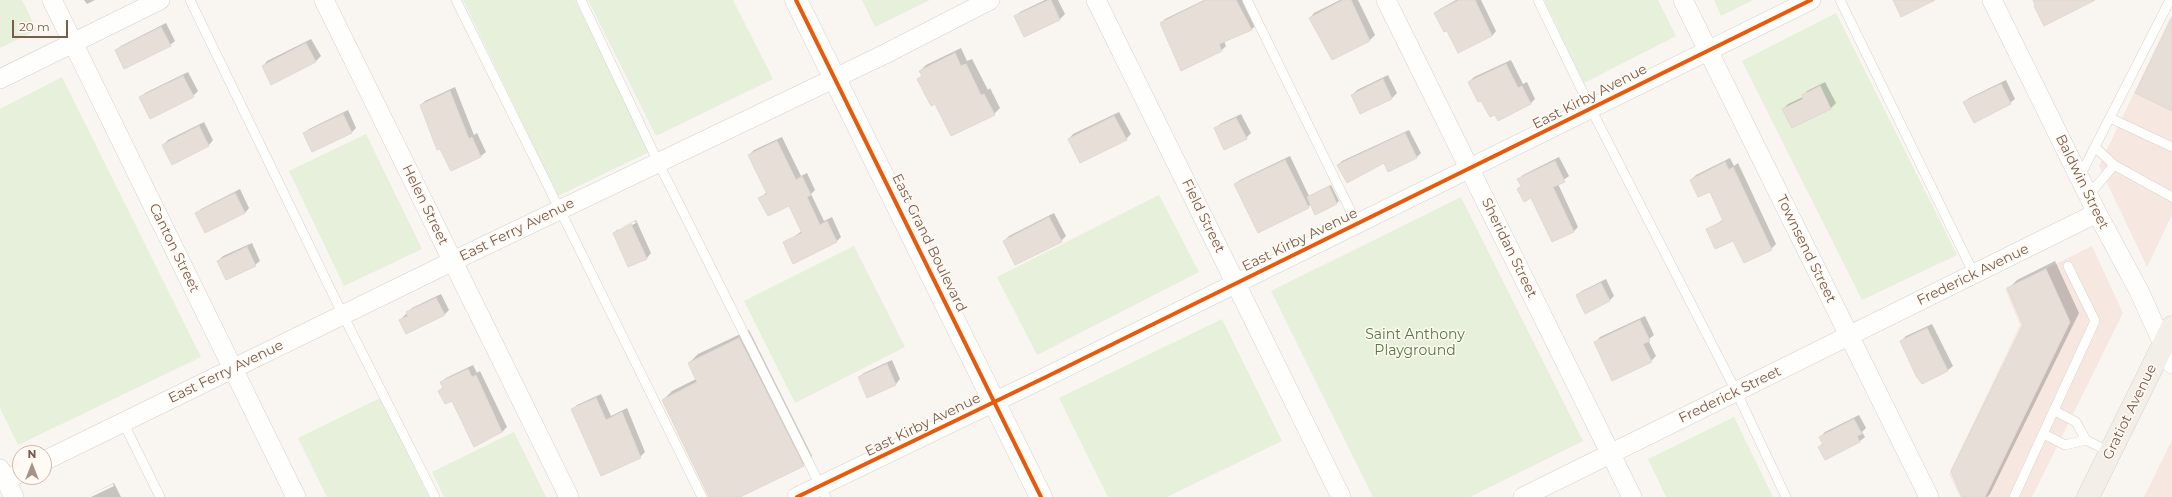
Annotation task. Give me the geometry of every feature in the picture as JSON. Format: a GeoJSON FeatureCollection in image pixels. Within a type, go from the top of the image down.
{"type":"FeatureCollection","features":[{"type":"Feature","properties":{"kind":"main road","name":"East Grand Boulevard"},"geometry":{"type":"LineString","coordinates":[[796,0],[1041,497]]}},
{"type":"Feature","properties":{"kind":"main road","name":"Gratiot Avenue"},"geometry":{"type":"LineString","coordinates":[[2088,497],[2110,452],[2169,346]]}},
{"type":"Feature","properties":{"kind":"street","name":"Canton Street"},"geometry":{"type":"LineString","coordinates":[[52,0],[296,497]]}},
{"type":"Feature","properties":{"kind":"street"},"geometry":{"type":"LineString","coordinates":[[0,79],[160,0]]}},
{"type":"Feature","properties":{"kind":"street","name":"Helen Street"},"geometry":{"type":"LineString","coordinates":[[324,0],[569,497]]}},
{"type":"Feature","properties":{"kind":"street","name":"Field Street"},"geometry":{"type":"LineString","coordinates":[[1096,0],[1341,497]]}},
{"type":"Feature","properties":{"kind":"street","name":"Sheridan Street"},"geometry":{"type":"LineString","coordinates":[[1386,0],[1632,497]]}},
{"type":"Feature","properties":{"kind":"street","name":"Townsend Street"},"geometry":{"type":"LineString","coordinates":[[1683,0],[1929,497]]}},
{"type":"Feature","properties":{"kind":"street","name":"East Kirby Avenue"},"geometry":{"type":"LineString","coordinates":[[797,497],[823,491],[995,402],[1811,0]]}},
{"type":"Feature","properties":{"kind":"street","name":"Baldwin Street"},"geometry":{"type":"LineString","coordinates":[[1992,0],[2097,213],[2169,346]]}},
{"type":"Feature","properties":{"kind":"street","name":"East Ferry Avenue"},"geometry":{"type":"LineString","coordinates":[[52,457],[453,261],[835,78],[979,2]]}},
{"type":"Feature","properties":{"kind":"street","name":"Frederick Avenue"},"geometry":{"type":"LineString","coordinates":[[1849,336],[2097,213]]}},
{"type":"Feature","properties":{"kind":"street","name":"Frederick Street"},"geometry":{"type":"LineString","coordinates":[[1611,454],[1849,336]]}},
{"type":"Feature","properties":{"kind":"street"},"geometry":{"type":"LineString","coordinates":[[1523,497],[1611,454]]}},
{"type":"Feature","properties":{"kind":"street"},"geometry":{"type":"LineString","coordinates":[[8,474],[14,497]]}},
{"type":"Feature","properties":{"kind":"lane"},"geometry":{"type":"LineString","coordinates":[[190,0],[343,315],[436,497]]}},
{"type":"Feature","properties":{"kind":"lane"},"geometry":{"type":"LineString","coordinates":[[456,0],[702,497]]}},
{"type":"Feature","properties":{"kind":"lane"},"geometry":{"type":"LineString","coordinates":[[581,0],[658,162],[823,491]]}},
{"type":"Feature","properties":{"kind":"lane"},"geometry":{"type":"LineString","coordinates":[[1247,0],[1357,224]]}},
{"type":"Feature","properties":{"kind":"lane"},"geometry":{"type":"LineString","coordinates":[[1538,0],[1591,109],[1736,392],[1786,497]]}},
{"type":"Feature","properties":{"kind":"lane"},"geometry":{"type":"LineString","coordinates":[[1840,0],[1974,274]]}},
{"type":"Feature","properties":{"kind":"lane"},"geometry":{"type":"LineString","coordinates":[[2080,176],[2170,0]]}},
{"type":"Feature","properties":{"kind":"lane"},"geometry":{"type":"LineString","coordinates":[[2110,118],[2172,147]]}},
{"type":"Feature","properties":{"kind":"lane"},"geometry":{"type":"LineString","coordinates":[[2095,147],[2114,165],[2172,197]]}},
{"type":"Feature","properties":{"kind":"lane"},"geometry":{"type":"LineString","coordinates":[[2089,195],[2114,165]]}},
{"type":"Feature","properties":{"kind":"lane"},"geometry":{"type":"LineString","coordinates":[[2014,497],[2055,411],[2095,320],[2068,266]]}},
{"type":"Feature","properties":{"kind":"lane"},"geometry":{"type":"LineString","coordinates":[[2055,411],[2076,422],[2086,440],[2110,452]]}},
{"type":"Feature","properties":{"kind":"lane"},"geometry":{"type":"LineString","coordinates":[[123,422],[160,497]]}},
{"type":"Feature","properties":{"kind":"lane"},"geometry":{"type":"LineString","coordinates":[[2044,434],[2065,445],[2086,440]]}},
{"type":"Feature","properties":{"kind":"shaded area"},"geometry":{"type":"Polygon","coordinates":[[[2170,18],[2172,19],[2172,215],[2147,267],[2099,166],[2170,18]]]}},
{"type":"Feature","properties":{"kind":"shaded area"},"geometry":{"type":"Polygon","coordinates":[[[2092,246],[2123,313],[2032,497],[1960,497],[1949,474],[2020,325],[2005,289],[2092,246]]]}},
{"type":"Feature","properties":{"kind":"shaded area"},"geometry":{"type":"Polygon","coordinates":[[[2172,440],[2172,497],[2144,497],[2172,440]]]}},
{"type":"Feature","properties":{"kind":"green space"},"geometry":{"type":"Polygon","coordinates":[[[0,0],[22,0],[37,30],[0,48],[0,0]]]}},
{"type":"Feature","properties":{"kind":"green space"},"geometry":{"type":"Polygon","coordinates":[[[463,0],[575,0],[649,152],[558,196],[463,0]]]}},
{"type":"Feature","properties":{"kind":"green space"},"geometry":{"type":"Polygon","coordinates":[[[588,0],[733,0],[773,79],[656,136],[588,0]]]}},
{"type":"Feature","properties":{"kind":"green space"},"geometry":{"type":"Polygon","coordinates":[[[862,0],[930,0],[875,27],[862,0]]]}},
{"type":"Feature","properties":{"kind":"green space"},"geometry":{"type":"Polygon","coordinates":[[[1544,0],[1658,0],[1676,36],[1584,83],[1544,0]]]}},
{"type":"Feature","properties":{"kind":"green space"},"geometry":{"type":"Polygon","coordinates":[[[1714,0],[1753,0],[1721,16],[1714,0]]]}},
{"type":"Feature","properties":{"kind":"green space"},"geometry":{"type":"Polygon","coordinates":[[[1836,13],[1957,255],[1862,300],[1742,61],[1836,13]]]}},
{"type":"Feature","properties":{"kind":"green space"},"geometry":{"type":"Polygon","coordinates":[[[62,77],[201,357],[18,445],[0,408],[0,109],[62,77]]]}},
{"type":"Feature","properties":{"kind":"green space"},"geometry":{"type":"Polygon","coordinates":[[[366,134],[422,249],[344,286],[289,171],[366,134]]]}},
{"type":"Feature","properties":{"kind":"green space"},"geometry":{"type":"Polygon","coordinates":[[[1159,195],[1199,272],[1037,355],[997,277],[1159,195]]]}},
{"type":"Feature","properties":{"kind":"green space","name":"Saint Anthony Playground"},"geometry":{"type":"Polygon","coordinates":[[[1461,197],[1583,441],[1470,497],[1373,497],[1271,291],[1461,197]]]}},
{"type":"Feature","properties":{"kind":"green space"},"geometry":{"type":"Polygon","coordinates":[[[854,246],[905,347],[795,403],[744,301],[854,246]]]}},
{"type":"Feature","properties":{"kind":"green space"},"geometry":{"type":"Polygon","coordinates":[[[1222,319],[1282,441],[1167,497],[1108,497],[1059,398],[1222,319]]]}},
{"type":"Feature","properties":{"kind":"green space"},"geometry":{"type":"Polygon","coordinates":[[[380,398],[429,497],[327,497],[298,438],[380,398]]]}},
{"type":"Feature","properties":{"kind":"green space"},"geometry":{"type":"Polygon","coordinates":[[[1734,417],[1773,497],[1666,497],[1648,459],[1734,417]]]}},
{"type":"Feature","properties":{"kind":"green space"},"geometry":{"type":"Polygon","coordinates":[[[514,432],[546,497],[444,497],[432,472],[514,432]]]}},
{"type":"Feature","properties":{"kind":"building"},"geometry":{"type":"Polygon","coordinates":[[[1051,0],[1060,20],[1024,37],[1014,16],[1051,0]]]}},
{"type":"Feature","properties":{"kind":"building"},"geometry":{"type":"Polygon","coordinates":[[[1206,0],[1236,0],[1252,30],[1219,44],[1222,51],[1181,71],[1160,23],[1206,0]]]}},
{"type":"Feature","properties":{"kind":"building"},"geometry":{"type":"Polygon","coordinates":[[[1343,0],[1351,0],[1370,41],[1332,60],[1309,18],[1343,0]]]}},
{"type":"Feature","properties":{"kind":"building"},"geometry":{"type":"Polygon","coordinates":[[[1459,0],[1475,0],[1492,36],[1458,53],[1447,31],[1444,32],[1434,13],[1459,0]]]}},
{"type":"Feature","properties":{"kind":"building"},"geometry":{"type":"Polygon","coordinates":[[[1893,0],[1935,0],[1901,17],[1893,0]]]}},
{"type":"Feature","properties":{"kind":"building"},"geometry":{"type":"Polygon","coordinates":[[[2033,0],[2095,0],[2044,26],[2034,6],[2033,0]]]}},
{"type":"Feature","properties":{"kind":"building"},"geometry":{"type":"Polygon","coordinates":[[[2172,17],[2172,111],[2135,93],[2172,17]]]}},
{"type":"Feature","properties":{"kind":"building"},"geometry":{"type":"Polygon","coordinates":[[[161,27],[171,46],[124,69],[115,50],[161,27]]]}},
{"type":"Feature","properties":{"kind":"building"},"geometry":{"type":"Polygon","coordinates":[[[306,43],[316,62],[271,85],[262,66],[306,43]]]}},
{"type":"Feature","properties":{"kind":"building"},"geometry":{"type":"Polygon","coordinates":[[[955,53],[961,66],[966,64],[981,95],[984,94],[995,115],[951,136],[935,104],[931,106],[917,79],[922,76],[919,71],[955,53]]]}},
{"type":"Feature","properties":{"kind":"building"},"geometry":{"type":"Polygon","coordinates":[[[1506,64],[1518,88],[1522,86],[1531,104],[1498,121],[1495,115],[1490,117],[1481,101],[1478,102],[1468,82],[1506,64]]]}},
{"type":"Feature","properties":{"kind":"building"},"geometry":{"type":"Polygon","coordinates":[[[183,76],[194,97],[150,119],[139,97],[183,76]]]}},
{"type":"Feature","properties":{"kind":"building"},"geometry":{"type":"Polygon","coordinates":[[[1383,79],[1392,99],[1360,114],[1351,95],[1383,79]]]}},
{"type":"Feature","properties":{"kind":"building"},"geometry":{"type":"Polygon","coordinates":[[[2001,84],[2011,104],[1974,123],[1963,102],[2001,84]]]}},
{"type":"Feature","properties":{"kind":"building"},"geometry":{"type":"Polygon","coordinates":[[[1820,86],[1831,109],[1792,128],[1782,109],[1803,99],[1802,95],[1820,86]]]}},
{"type":"Feature","properties":{"kind":"building"},"geometry":{"type":"Polygon","coordinates":[[[450,91],[469,139],[472,137],[481,157],[451,171],[440,149],[437,150],[420,105],[450,91]]]}},
{"type":"Feature","properties":{"kind":"building"},"geometry":{"type":"Polygon","coordinates":[[[343,114],[352,133],[312,152],[303,133],[343,114]]]}},
{"type":"Feature","properties":{"kind":"building"},"geometry":{"type":"Polygon","coordinates":[[[1114,116],[1127,140],[1080,163],[1068,139],[1114,116]]]}},
{"type":"Feature","properties":{"kind":"building"},"geometry":{"type":"Polygon","coordinates":[[[1236,118],[1247,139],[1224,150],[1214,128],[1236,118]]]}},
{"type":"Feature","properties":{"kind":"building"},"geometry":{"type":"Polygon","coordinates":[[[199,126],[209,146],[172,165],[162,145],[199,126]]]}},
{"type":"Feature","properties":{"kind":"building"},"geometry":{"type":"Polygon","coordinates":[[[1405,133],[1417,158],[1388,172],[1384,163],[1347,183],[1337,165],[1405,133]]]}},
{"type":"Feature","properties":{"kind":"building"},"geometry":{"type":"Polygon","coordinates":[[[777,141],[796,180],[802,176],[811,195],[807,197],[820,225],[827,221],[837,242],[793,264],[783,242],[802,233],[789,206],[768,216],[758,198],[767,194],[748,155],[777,141]]]}},
{"type":"Feature","properties":{"kind":"building"},"geometry":{"type":"Polygon","coordinates":[[[1285,160],[1309,208],[1258,233],[1234,184],[1285,160]]]}},
{"type":"Feature","properties":{"kind":"building"},"geometry":{"type":"Polygon","coordinates":[[[1555,161],[1565,182],[1553,187],[1574,232],[1552,242],[1531,198],[1524,202],[1517,189],[1521,186],[1517,179],[1555,161]]]}},
{"type":"Feature","properties":{"kind":"building"},"geometry":{"type":"Polygon","coordinates":[[[1725,162],[1729,170],[1733,167],[1772,250],[1744,263],[1733,241],[1715,249],[1706,229],[1723,221],[1710,192],[1698,197],[1690,180],[1725,162]]]}},
{"type":"Feature","properties":{"kind":"building"},"geometry":{"type":"Polygon","coordinates":[[[1329,186],[1337,204],[1315,215],[1307,197],[1329,186]]]}},
{"type":"Feature","properties":{"kind":"building"},"geometry":{"type":"Polygon","coordinates":[[[235,193],[245,213],[205,233],[195,213],[235,193]]]}},
{"type":"Feature","properties":{"kind":"building"},"geometry":{"type":"Polygon","coordinates":[[[1049,217],[1062,242],[1015,265],[1003,241],[1049,217]]]}},
{"type":"Feature","properties":{"kind":"building"},"geometry":{"type":"Polygon","coordinates":[[[631,224],[647,259],[628,267],[613,233],[631,224]]]}},
{"type":"Feature","properties":{"kind":"building"},"geometry":{"type":"Polygon","coordinates":[[[247,247],[256,266],[226,280],[217,261],[247,247]]]}},
{"type":"Feature","properties":{"kind":"building"},"geometry":{"type":"Polygon","coordinates":[[[2046,269],[2070,322],[1985,497],[1962,497],[1951,471],[2023,325],[2007,288],[2046,269]]]}},
{"type":"Feature","properties":{"kind":"building"},"geometry":{"type":"Polygon","coordinates":[[[1601,283],[1610,301],[1585,314],[1576,295],[1601,283]]]}},
{"type":"Feature","properties":{"kind":"building"},"geometry":{"type":"Polygon","coordinates":[[[436,298],[445,315],[406,334],[399,320],[408,316],[406,312],[436,298]]]}},
{"type":"Feature","properties":{"kind":"building"},"geometry":{"type":"Polygon","coordinates":[[[1640,320],[1650,341],[1643,344],[1652,362],[1612,381],[1594,342],[1640,320]]]}},
{"type":"Feature","properties":{"kind":"building"},"geometry":{"type":"Polygon","coordinates":[[[1927,328],[1948,371],[1922,384],[1916,376],[1900,341],[1927,328]]]}},
{"type":"Feature","properties":{"kind":"building"},"geometry":{"type":"Polygon","coordinates":[[[739,338],[804,466],[740,497],[709,497],[662,400],[697,382],[688,363],[739,338]]]}},
{"type":"Feature","properties":{"kind":"building"},"geometry":{"type":"Polygon","coordinates":[[[887,364],[896,385],[867,398],[858,377],[887,364]]]}},
{"type":"Feature","properties":{"kind":"building"},"geometry":{"type":"Polygon","coordinates":[[[468,369],[472,377],[476,375],[502,432],[474,447],[452,401],[445,404],[438,391],[443,388],[440,382],[468,369]]]}},
{"type":"Feature","properties":{"kind":"building"},"geometry":{"type":"Polygon","coordinates":[[[596,398],[606,420],[622,412],[641,458],[601,476],[571,409],[596,398]]]}},
{"type":"Feature","properties":{"kind":"building"},"geometry":{"type":"Polygon","coordinates":[[[1854,419],[1862,434],[1857,436],[1860,442],[1825,460],[1818,447],[1823,445],[1819,437],[1854,419]]]}},
{"type":"Feature","properties":{"kind":"cycle path"},"geometry":{"type":"LineString","coordinates":[[796,0],[1041,497]]}},
{"type":"Feature","properties":{"kind":"cycle path"},"geometry":{"type":"LineString","coordinates":[[797,497],[1044,378],[1811,0]]}}]}
